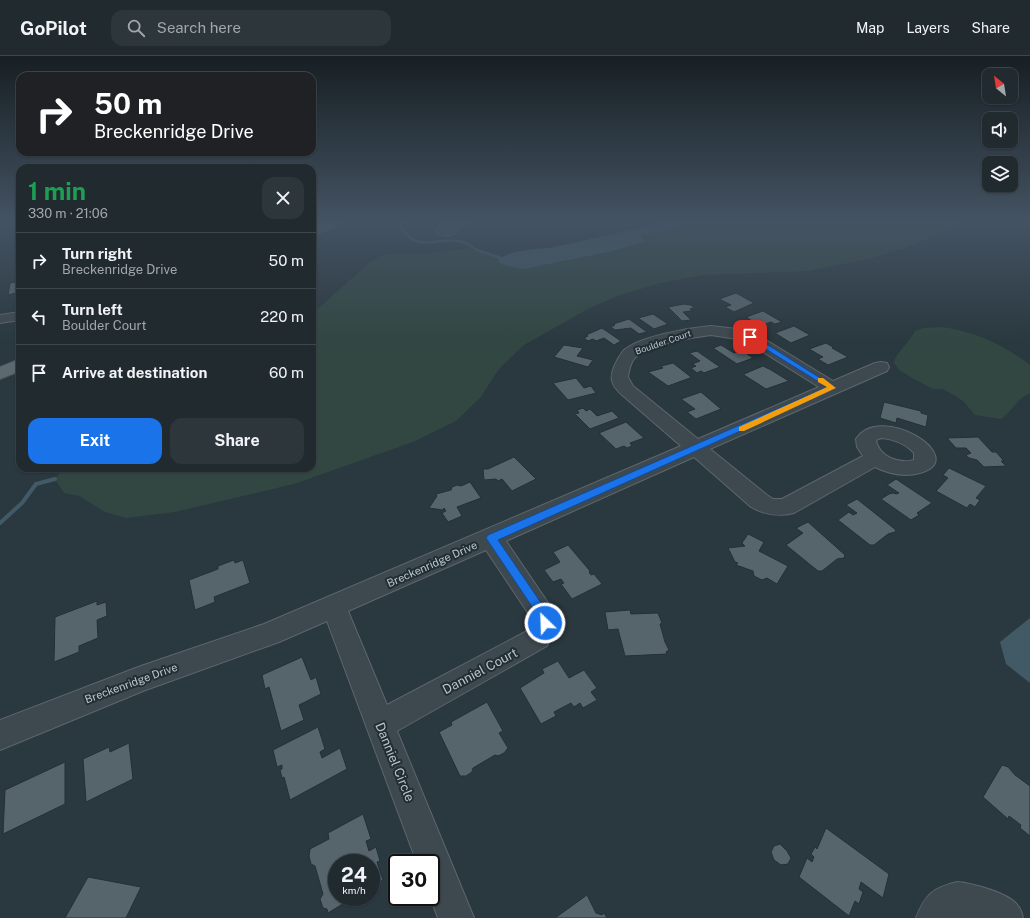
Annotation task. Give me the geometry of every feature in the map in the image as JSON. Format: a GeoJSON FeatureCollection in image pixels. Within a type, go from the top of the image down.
{"type":"FeatureCollection","features":[{"type":"Feature","properties":{"kind":"main road"},"geometry":{"type":"LineString","coordinates":[[0,374],[16,366]]}},
{"type":"Feature","properties":{"kind":"street"},"geometry":{"type":"LineString","coordinates":[[0,319],[16,317]]}},
{"type":"Feature","properties":{"kind":"street","name":"Boulder Court"},"geometry":{"type":"LineString","coordinates":[[832,388],[750,337],[737,333],[706,332],[701,337],[667,348],[635,361],[625,362],[619,377],[621,384],[758,501],[774,508],[786,507],[876,458]]}},
{"type":"Feature","properties":{"kind":"street","name":"Breckenridge Drive"},"geometry":{"type":"LineString","coordinates":[[0,736],[141,679],[270,634],[881,367]]}},
{"type":"Feature","properties":{"kind":"street","name":"Danniel Court"},"geometry":{"type":"LineString","coordinates":[[380,724],[538,638],[545,623],[544,616],[491,538]]}},
{"type":"Feature","properties":{"kind":"street","name":"Danniel Circle"},"geometry":{"type":"LineString","coordinates":[[334,607],[456,918]]}},
{"type":"Feature","properties":{"kind":"street"},"geometry":{"type":"LineString","coordinates":[[934,918],[936,913],[945,904],[957,900],[971,901],[987,906],[1005,918]]}},
{"type":"Feature","properties":{"kind":"green space"},"geometry":{"type":"Polygon","coordinates":[[[371,261],[499,261],[524,269],[562,261],[857,261],[809,271],[703,275],[660,283],[617,296],[588,309],[524,345],[499,369],[480,398],[456,421],[413,442],[294,484],[175,512],[126,518],[105,512],[79,496],[64,493],[55,479],[61,472],[316,472],[316,310],[371,261]]]}},
{"type":"Feature","properties":{"kind":"green space"},"geometry":{"type":"Polygon","coordinates":[[[942,327],[966,332],[989,340],[1010,351],[1030,365],[1030,393],[1021,398],[1001,419],[975,415],[964,402],[954,395],[942,389],[933,389],[899,370],[894,363],[895,359],[915,331],[924,328],[942,327]]]}},
{"type":"Feature","properties":{"kind":"water"},"geometry":{"type":"Polygon","coordinates":[[[498,261],[562,261],[524,269],[503,265],[498,261]]]}},
{"type":"Feature","properties":{"kind":"water"},"geometry":{"type":"Polygon","coordinates":[[[1030,618],[1030,683],[1006,664],[1000,642],[1030,618]]]}},
{"type":"Feature","properties":{"kind":"building"},"geometry":{"type":"Polygon","coordinates":[[[16,282],[16,293],[8,295],[10,283],[16,282]]]}},
{"type":"Feature","properties":{"kind":"building"},"geometry":{"type":"Polygon","coordinates":[[[736,293],[754,303],[734,312],[725,307],[731,305],[719,299],[736,293]]]}},
{"type":"Feature","properties":{"kind":"building"},"geometry":{"type":"Polygon","coordinates":[[[684,304],[691,305],[694,308],[690,309],[692,311],[683,312],[691,320],[682,321],[668,307],[684,304]]]}},
{"type":"Feature","properties":{"kind":"building"},"geometry":{"type":"Polygon","coordinates":[[[763,311],[782,322],[775,324],[771,322],[760,326],[746,317],[763,311]]]}},
{"type":"Feature","properties":{"kind":"building"},"geometry":{"type":"Polygon","coordinates":[[[653,314],[668,324],[654,329],[638,318],[653,314]]]}},
{"type":"Feature","properties":{"kind":"building"},"geometry":{"type":"Polygon","coordinates":[[[629,319],[647,332],[639,334],[631,328],[615,330],[611,327],[615,325],[613,324],[629,319]]]}},
{"type":"Feature","properties":{"kind":"building"},"geometry":{"type":"Polygon","coordinates":[[[794,326],[810,335],[791,343],[775,333],[794,326]]]}},
{"type":"Feature","properties":{"kind":"building"},"geometry":{"type":"Polygon","coordinates":[[[602,328],[621,341],[614,345],[604,338],[596,341],[593,339],[588,341],[584,338],[588,336],[586,335],[602,328]]]}},
{"type":"Feature","properties":{"kind":"building"},"geometry":{"type":"Polygon","coordinates":[[[826,343],[848,357],[828,365],[818,359],[823,357],[809,349],[826,343]]]}},
{"type":"Feature","properties":{"kind":"building"},"geometry":{"type":"Polygon","coordinates":[[[564,345],[583,348],[577,356],[593,360],[588,367],[554,357],[564,345]]]}},
{"type":"Feature","properties":{"kind":"building"},"geometry":{"type":"Polygon","coordinates":[[[721,345],[734,353],[741,350],[753,358],[737,364],[713,348],[721,345]]]}},
{"type":"Feature","properties":{"kind":"building"},"geometry":{"type":"Polygon","coordinates":[[[697,351],[720,367],[704,373],[701,371],[697,373],[691,368],[696,366],[692,364],[700,361],[689,353],[697,351]]]}},
{"type":"Feature","properties":{"kind":"building"},"geometry":{"type":"Polygon","coordinates":[[[673,363],[691,377],[668,386],[648,372],[663,368],[661,366],[673,363]]]}},
{"type":"Feature","properties":{"kind":"building"},"geometry":{"type":"Polygon","coordinates":[[[763,366],[789,381],[766,389],[744,375],[763,366]]]}},
{"type":"Feature","properties":{"kind":"building"},"geometry":{"type":"Polygon","coordinates":[[[576,378],[584,388],[591,386],[596,393],[568,400],[553,383],[576,378]]]}},
{"type":"Feature","properties":{"kind":"building"},"geometry":{"type":"Polygon","coordinates":[[[701,392],[721,409],[696,419],[687,412],[695,409],[681,399],[701,392]]]}},
{"type":"Feature","properties":{"kind":"building"},"geometry":{"type":"Polygon","coordinates":[[[884,402],[921,411],[921,413],[928,415],[926,427],[897,418],[896,423],[880,418],[884,402]]]}},
{"type":"Feature","properties":{"kind":"building"},"geometry":{"type":"Polygon","coordinates":[[[583,408],[586,411],[590,409],[597,416],[612,411],[619,418],[590,429],[575,414],[579,413],[577,410],[583,408]]]}},
{"type":"Feature","properties":{"kind":"building"},"geometry":{"type":"Polygon","coordinates":[[[626,422],[644,438],[630,443],[632,446],[627,448],[624,446],[616,449],[599,433],[626,422]]]}},
{"type":"Feature","properties":{"kind":"building"},"geometry":{"type":"Polygon","coordinates":[[[978,437],[992,452],[996,452],[1004,461],[1001,461],[1006,466],[984,467],[977,460],[969,458],[966,455],[971,453],[966,448],[956,448],[947,438],[978,437]]]}},
{"type":"Feature","properties":{"kind":"building"},"geometry":{"type":"Polygon","coordinates":[[[514,457],[536,479],[512,491],[502,479],[498,481],[496,479],[484,480],[483,469],[488,469],[514,457]]]}},
{"type":"Feature","properties":{"kind":"building"},"geometry":{"type":"Polygon","coordinates":[[[949,468],[986,486],[976,498],[980,500],[975,507],[970,504],[967,508],[936,491],[948,478],[943,475],[949,468]]]}},
{"type":"Feature","properties":{"kind":"building"},"geometry":{"type":"Polygon","coordinates":[[[896,479],[932,503],[917,513],[919,515],[911,520],[881,499],[889,494],[899,493],[887,485],[896,479]]]}},
{"type":"Feature","properties":{"kind":"building"},"geometry":{"type":"Polygon","coordinates":[[[470,482],[481,498],[457,507],[462,516],[448,522],[442,513],[446,511],[444,508],[443,510],[429,508],[437,496],[436,494],[451,490],[452,487],[457,485],[461,486],[470,482]]]}},
{"type":"Feature","properties":{"kind":"building"},"geometry":{"type":"Polygon","coordinates":[[[857,499],[896,530],[895,532],[888,534],[874,545],[870,545],[838,520],[849,512],[853,515],[857,513],[846,505],[857,499]]]}},
{"type":"Feature","properties":{"kind":"building"},"geometry":{"type":"Polygon","coordinates":[[[808,522],[845,555],[844,558],[837,559],[822,571],[818,571],[786,545],[803,533],[796,528],[808,522]]]}},
{"type":"Feature","properties":{"kind":"building"},"geometry":{"type":"Polygon","coordinates":[[[748,534],[764,542],[759,551],[788,566],[777,584],[767,578],[762,580],[754,576],[753,571],[736,565],[738,563],[735,562],[728,548],[745,546],[742,543],[748,534]]]}},
{"type":"Feature","properties":{"kind":"building"},"geometry":{"type":"Polygon","coordinates":[[[568,545],[590,571],[589,572],[591,575],[594,574],[602,584],[572,599],[561,584],[564,583],[561,579],[553,582],[544,570],[560,562],[553,552],[568,545]]]}},
{"type":"Feature","properties":{"kind":"building"},"geometry":{"type":"Polygon","coordinates":[[[234,560],[235,563],[243,560],[250,583],[214,597],[215,602],[195,610],[189,580],[218,569],[218,566],[234,560]]]}},
{"type":"Feature","properties":{"kind":"building"},"geometry":{"type":"Polygon","coordinates":[[[97,601],[97,605],[106,602],[107,616],[97,620],[98,638],[79,646],[79,652],[54,662],[55,617],[97,601]]]}},
{"type":"Feature","properties":{"kind":"building"},"geometry":{"type":"Polygon","coordinates":[[[630,610],[631,614],[658,613],[662,623],[660,624],[665,642],[669,650],[666,652],[667,654],[625,656],[618,629],[608,630],[605,612],[630,610]]]}},
{"type":"Feature","properties":{"kind":"building"},"geometry":{"type":"Polygon","coordinates":[[[302,657],[311,680],[316,677],[321,694],[299,705],[304,720],[281,731],[269,687],[265,689],[262,675],[302,657]]]}},
{"type":"Feature","properties":{"kind":"building"},"geometry":{"type":"Polygon","coordinates":[[[558,661],[569,678],[584,670],[597,688],[591,692],[597,700],[583,708],[580,703],[574,707],[571,703],[554,712],[556,716],[541,724],[520,688],[544,673],[542,669],[558,661]]]}},
{"type":"Feature","properties":{"kind":"building"},"geometry":{"type":"Polygon","coordinates":[[[487,702],[503,731],[499,733],[508,748],[504,753],[498,756],[495,755],[473,768],[472,772],[466,776],[460,776],[439,732],[452,725],[451,722],[487,702]]]}},
{"type":"Feature","properties":{"kind":"building"},"geometry":{"type":"Polygon","coordinates":[[[318,727],[325,749],[320,752],[322,758],[340,748],[347,769],[290,800],[284,777],[282,778],[280,770],[282,769],[282,765],[277,767],[273,750],[318,727]]]}},
{"type":"Feature","properties":{"kind":"building"},"geometry":{"type":"Polygon","coordinates":[[[129,743],[133,779],[86,802],[83,759],[109,747],[110,752],[129,743]]]}},
{"type":"Feature","properties":{"kind":"building"},"geometry":{"type":"Polygon","coordinates":[[[65,762],[65,804],[3,834],[5,790],[65,762]]]}},
{"type":"Feature","properties":{"kind":"building"},"geometry":{"type":"Polygon","coordinates":[[[1002,765],[1008,767],[1015,775],[1030,786],[1030,836],[1020,828],[1021,825],[1009,816],[1008,819],[983,797],[1002,765]]]}},
{"type":"Feature","properties":{"kind":"building"},"geometry":{"type":"Polygon","coordinates":[[[363,814],[371,839],[366,841],[369,851],[376,847],[378,854],[328,854],[328,906],[339,906],[328,913],[327,909],[323,908],[320,899],[323,894],[315,866],[311,864],[309,856],[310,849],[329,839],[328,833],[363,814]]]}},
{"type":"Feature","properties":{"kind":"building"},"geometry":{"type":"Polygon","coordinates":[[[826,828],[889,874],[883,898],[861,882],[859,889],[863,892],[859,904],[855,901],[849,916],[799,877],[807,858],[812,862],[814,857],[811,854],[815,847],[817,849],[826,828]]]}},
{"type":"Feature","properties":{"kind":"building"},"geometry":{"type":"Polygon","coordinates":[[[780,844],[791,858],[788,864],[781,865],[774,860],[771,852],[774,846],[780,844]]]}},
{"type":"Feature","properties":{"kind":"building"},"geometry":{"type":"Polygon","coordinates":[[[380,871],[383,880],[380,882],[380,871]]]}},
{"type":"Feature","properties":{"kind":"building"},"geometry":{"type":"Polygon","coordinates":[[[88,877],[141,887],[126,918],[65,918],[88,877]]]}},
{"type":"Feature","properties":{"kind":"building"},"geometry":{"type":"Polygon","coordinates":[[[587,895],[596,913],[602,915],[604,913],[607,918],[555,918],[587,895]]]}},
{"type":"Feature","properties":{"kind":"waterway"},"geometry":{"type":"LineString","coordinates":[[0,523],[22,503],[36,484],[55,479]]}},
{"type":"Feature","properties":{"kind":"slow traffic"},"geometry":{"type":"LineString","coordinates":[[742,429],[832,388],[820,380]]}},
{"type":"Feature","properties":{"kind":"route"},"geometry":{"type":"LineString","coordinates":[[545,623],[544,616],[491,538],[832,388],[750,337]]}}]}
